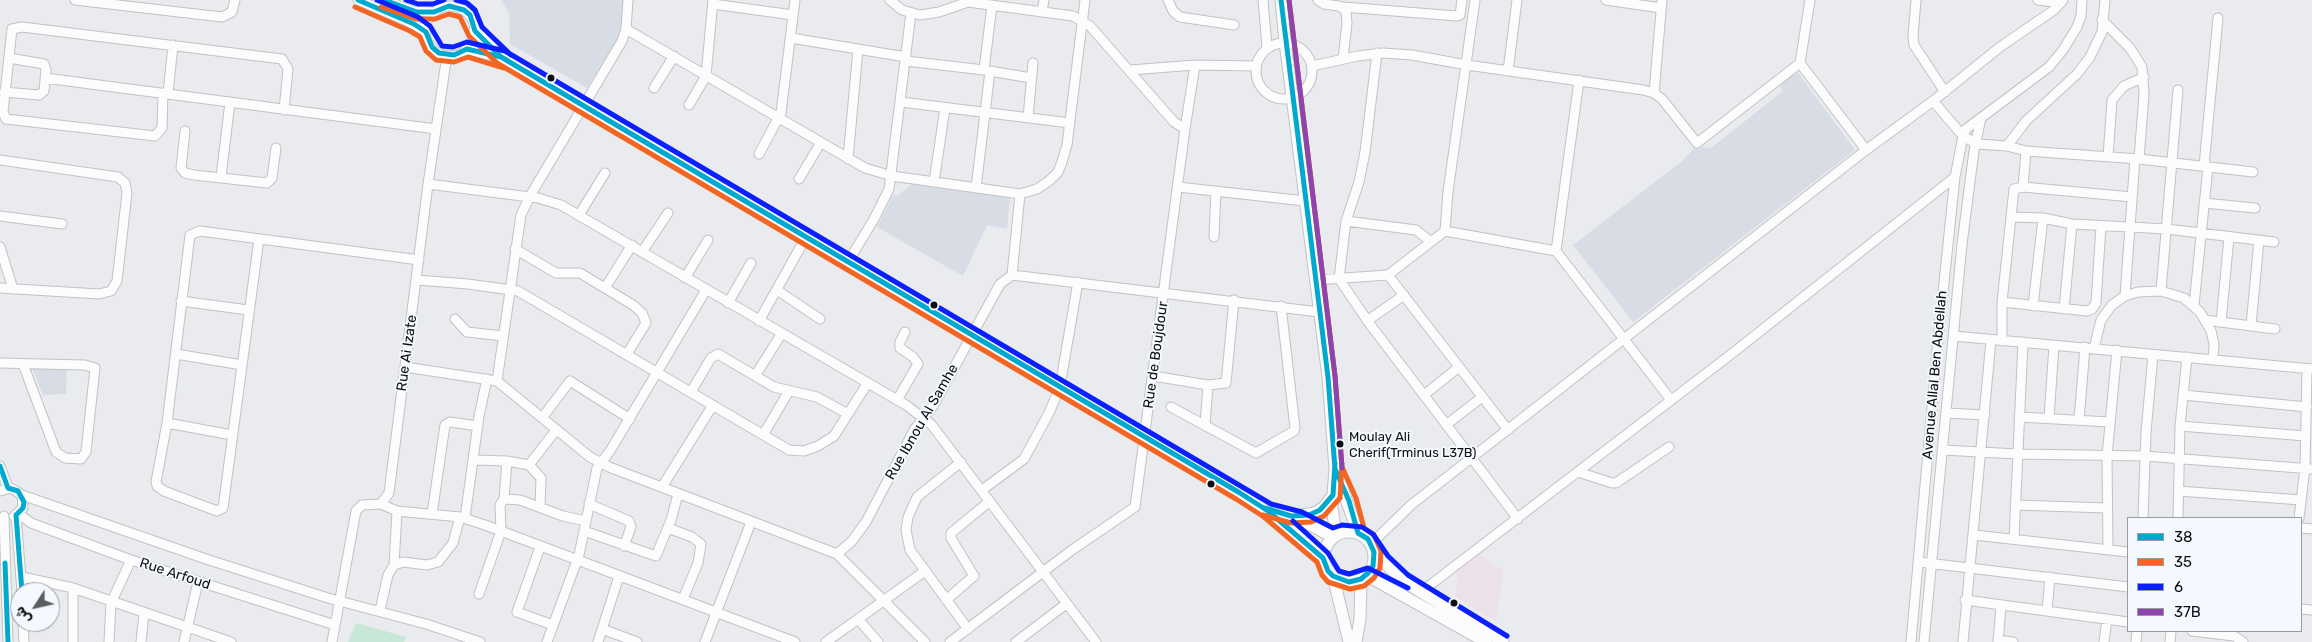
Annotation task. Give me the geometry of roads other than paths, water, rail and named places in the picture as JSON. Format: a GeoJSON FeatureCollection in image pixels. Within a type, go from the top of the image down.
{"type":"FeatureCollection","features":[{"type":"Feature","properties":{"kind":"main road"},"geometry":{"type":"LineString","coordinates":[[1281,0],[1284,42],[1328,377],[1335,470],[1333,495],[1334,536]]}},
{"type":"Feature","properties":{"kind":"main road"},"geometry":{"type":"LineString","coordinates":[[475,30],[501,57],[1268,510],[1323,558],[1328,571],[1333,576],[1349,582],[1364,577],[1373,566],[1372,548]]}},
{"type":"Feature","properties":{"kind":"main road"},"geometry":{"type":"LineString","coordinates":[[467,49],[501,57]]}},
{"type":"Feature","properties":{"kind":"main road"},"geometry":{"type":"LineString","coordinates":[[1335,470],[1358,533],[1390,570],[1421,592],[1504,642]]}},
{"type":"Feature","properties":{"kind":"main road"},"geometry":{"type":"LineString","coordinates":[[1291,516],[1315,513],[1324,507],[1333,495]]}},
{"type":"Feature","properties":{"kind":"main road"},"geometry":{"type":"LineString","coordinates":[[1268,510],[1291,516],[1334,536]]}},
{"type":"Feature","properties":{"kind":"main road"},"geometry":{"type":"LineString","coordinates":[[1323,558],[1327,543],[1334,536],[1348,531],[1358,533]]}},
{"type":"Feature","properties":{"kind":"main road"},"geometry":{"type":"LineString","coordinates":[[1333,576],[1349,642]]}},
{"type":"Feature","properties":{"kind":"main road"},"geometry":{"type":"LineString","coordinates":[[1356,642],[1364,577]]}},
{"type":"Feature","properties":{"kind":"main road"},"geometry":{"type":"LineString","coordinates":[[1364,577],[1486,642]]}},
{"type":"Feature","properties":{"kind":"street"},"geometry":{"type":"LineString","coordinates":[[75,0],[222,17],[232,12],[235,0]]}},
{"type":"Feature","properties":{"kind":"street"},"geometry":{"type":"LineString","coordinates":[[358,0],[408,21],[426,32]]}},
{"type":"Feature","properties":{"kind":"street"},"geometry":{"type":"LineString","coordinates":[[384,0],[413,11],[440,6],[464,10]]}},
{"type":"Feature","properties":{"kind":"street"},"geometry":{"type":"LineString","coordinates":[[440,6],[426,25],[426,32],[432,47],[447,55],[461,53],[472,43],[475,30],[474,22],[464,10],[461,0]]}},
{"type":"Feature","properties":{"kind":"street"},"geometry":{"type":"LineString","coordinates":[[497,381],[520,221],[530,196],[622,41],[626,29],[628,0]]}},
{"type":"Feature","properties":{"kind":"street"},"geometry":{"type":"LineString","coordinates":[[759,154],[778,120],[785,84],[795,0]]}},
{"type":"Feature","properties":{"kind":"street"},"geometry":{"type":"LineString","coordinates":[[890,0],[911,14],[928,15],[963,2],[992,5],[1007,4],[1042,12],[1072,16],[1082,21],[1130,70],[1174,122],[1185,129]]}},
{"type":"Feature","properties":{"kind":"street"},"geometry":{"type":"LineString","coordinates":[[1042,12],[1044,0]]}},
{"type":"Feature","properties":{"kind":"street"},"geometry":{"type":"LineString","coordinates":[[626,29],[778,120],[865,168],[892,176],[1020,194],[1037,189],[1058,172],[1068,145],[1085,0]]}},
{"type":"Feature","properties":{"kind":"street"},"geometry":{"type":"LineString","coordinates":[[1168,0],[1173,11],[1180,17],[1234,25]]}},
{"type":"Feature","properties":{"kind":"street"},"geometry":{"type":"LineString","coordinates":[[1263,0],[1267,48]]}},
{"type":"Feature","properties":{"kind":"street"},"geometry":{"type":"LineString","coordinates":[[1318,0],[1324,4],[1343,7],[1457,16],[1460,15],[1462,0]]}},
{"type":"Feature","properties":{"kind":"street"},"geometry":{"type":"LineString","coordinates":[[1445,231],[1448,192],[1475,0]]}},
{"type":"Feature","properties":{"kind":"street"},"geometry":{"type":"LineString","coordinates":[[1508,71],[1517,0]]}},
{"type":"Feature","properties":{"kind":"street"},"geometry":{"type":"LineString","coordinates":[[1606,0],[1662,4],[1654,93]]}},
{"type":"Feature","properties":{"kind":"street"},"geometry":{"type":"LineString","coordinates":[[1312,66],[1377,53],[1412,55],[1654,93],[1697,142],[1800,63],[1810,0]]}},
{"type":"Feature","properties":{"kind":"street"},"geometry":{"type":"LineString","coordinates":[[1916,0],[1914,45],[1945,92]]}},
{"type":"Feature","properties":{"kind":"street"},"geometry":{"type":"LineString","coordinates":[[2038,0],[2062,2]]}},
{"type":"Feature","properties":{"kind":"street"},"geometry":{"type":"LineString","coordinates":[[1963,136],[1966,129],[2054,61],[2076,28],[2081,16],[2082,0]]}},
{"type":"Feature","properties":{"kind":"street"},"geometry":{"type":"LineString","coordinates":[[2007,146],[2026,121],[2077,74],[2090,57],[2102,32],[2105,0]]}},
{"type":"Feature","properties":{"kind":"street"},"geometry":{"type":"LineString","coordinates":[[689,105],[706,76],[713,2],[793,15]]}},
{"type":"Feature","properties":{"kind":"street"},"geometry":{"type":"LineString","coordinates":[[1372,548],[1411,505],[1866,150],[2062,2]]}},
{"type":"Feature","properties":{"kind":"street"},"geometry":{"type":"LineString","coordinates":[[976,188],[986,112],[992,5]]}},
{"type":"Feature","properties":{"kind":"street"},"geometry":{"type":"LineString","coordinates":[[1343,7],[1347,14],[1343,59]]}},
{"type":"Feature","properties":{"kind":"street"},"geometry":{"type":"LineString","coordinates":[[848,262],[874,219],[889,189],[911,14]]}},
{"type":"Feature","properties":{"kind":"street"},"geometry":{"type":"LineString","coordinates":[[2194,305],[2218,18]]}},
{"type":"Feature","properties":{"kind":"street"},"geometry":{"type":"LineString","coordinates":[[2102,20],[2119,35],[2137,57],[2144,77],[2132,197],[2125,296]]}},
{"type":"Feature","properties":{"kind":"street"},"geometry":{"type":"LineString","coordinates":[[173,45],[162,128],[155,136],[6,119],[3,115],[11,32],[18,26],[173,45],[282,59],[288,69],[284,110]]}},
{"type":"Feature","properties":{"kind":"street"},"geometry":{"type":"LineString","coordinates":[[791,38],[906,59],[1031,78]]}},
{"type":"Feature","properties":{"kind":"street"},"geometry":{"type":"LineString","coordinates":[[1284,42],[1295,44],[1303,50],[1312,66],[1308,86],[1302,93],[1292,98],[1275,98],[1267,94],[1257,79],[1256,66],[1261,54],[1267,48],[1284,42]]}},
{"type":"Feature","properties":{"kind":"street"},"geometry":{"type":"LineString","coordinates":[[848,160],[858,49]]}},
{"type":"Feature","properties":{"kind":"street"},"geometry":{"type":"LineString","coordinates":[[1377,53],[1366,152],[1359,182],[1346,222],[1339,279],[1367,321],[1518,520]]}},
{"type":"Feature","properties":{"kind":"street","name":"Rue Ai Izate"},"geometry":{"type":"LineString","coordinates":[[381,504],[389,493],[428,184],[447,55]]}},
{"type":"Feature","properties":{"kind":"street"},"geometry":{"type":"LineString","coordinates":[[654,88],[674,56]]}},
{"type":"Feature","properties":{"kind":"street"},"geometry":{"type":"LineString","coordinates":[[4,92],[39,95],[44,91],[46,78],[44,64],[9,58]]}},
{"type":"Feature","properties":{"kind":"street"},"geometry":{"type":"LineString","coordinates":[[1028,118],[1033,63]]}},
{"type":"Feature","properties":{"kind":"street"},"geometry":{"type":"LineString","coordinates":[[1800,63],[1866,150]]}},
{"type":"Feature","properties":{"kind":"street"},"geometry":{"type":"LineString","coordinates":[[1130,70],[1195,66],[1256,66]]}},
{"type":"Feature","properties":{"kind":"street","name":"Rue de Boujdour"},"geometry":{"type":"LineString","coordinates":[[950,642],[1043,572],[1135,507],[1195,66]]}},
{"type":"Feature","properties":{"kind":"street"},"geometry":{"type":"LineString","coordinates":[[2108,157],[2112,100],[2124,86],[2144,77]]}},
{"type":"Feature","properties":{"kind":"street"},"geometry":{"type":"LineString","coordinates":[[46,78],[436,129]]}},
{"type":"Feature","properties":{"kind":"street"},"geometry":{"type":"LineString","coordinates":[[1556,251],[1579,80]]}},
{"type":"Feature","properties":{"kind":"street"},"geometry":{"type":"LineString","coordinates":[[2161,291],[2178,90]]}},
{"type":"Feature","properties":{"kind":"street"},"geometry":{"type":"LineString","coordinates":[[1933,101],[1963,136],[1977,144],[2007,146],[2026,151],[2172,162],[2253,172]]}},
{"type":"Feature","properties":{"kind":"street"},"geometry":{"type":"LineString","coordinates":[[221,178],[230,102]]}},
{"type":"Feature","properties":{"kind":"street"},"geometry":{"type":"LineString","coordinates":[[901,102],[1070,123]]}},
{"type":"Feature","properties":{"kind":"street"},"geometry":{"type":"LineString","coordinates":[[934,182],[945,108]]}},
{"type":"Feature","properties":{"kind":"street","name":"Avenue Allal Ben Abdellah"},"geometry":{"type":"LineString","coordinates":[[1924,642],[1962,244],[1981,118]]}},
{"type":"Feature","properties":{"kind":"street"},"geometry":{"type":"LineString","coordinates":[[185,131],[181,165],[183,171],[194,175],[269,182],[276,148]]}},
{"type":"Feature","properties":{"kind":"street","name":"Avenue Allal Ben Abdellah"},"geometry":{"type":"LineString","coordinates":[[1911,642],[1955,177],[1963,136]]}},
{"type":"Feature","properties":{"kind":"street"},"geometry":{"type":"LineString","coordinates":[[799,178],[820,144]]}},
{"type":"Feature","properties":{"kind":"street"},"geometry":{"type":"LineString","coordinates":[[2023,187],[2026,151]]}},
{"type":"Feature","properties":{"kind":"street"},"geometry":{"type":"LineString","coordinates":[[0,160],[109,175],[123,179],[127,188],[117,281],[111,292],[99,294],[0,288]]}},
{"type":"Feature","properties":{"kind":"street"},"geometry":{"type":"LineString","coordinates":[[579,215],[605,173]]}},
{"type":"Feature","properties":{"kind":"street"},"geometry":{"type":"LineString","coordinates":[[1421,592],[1518,520],[1955,177]]}},
{"type":"Feature","properties":{"kind":"street"},"geometry":{"type":"LineString","coordinates":[[428,184],[549,200],[632,245],[685,278],[924,417],[961,462],[1096,642]]}},
{"type":"Feature","properties":{"kind":"street"},"geometry":{"type":"LineString","coordinates":[[1178,187],[1305,201]]}},
{"type":"Feature","properties":{"kind":"street"},"geometry":{"type":"LineString","coordinates":[[2002,340],[2002,302],[2013,191],[2017,187],[2023,187],[2132,197]]}},
{"type":"Feature","properties":{"kind":"street"},"geometry":{"type":"LineString","coordinates":[[1214,237],[1216,191]]}},
{"type":"Feature","properties":{"kind":"street"},"geometry":{"type":"LineString","coordinates":[[1020,194],[1012,275],[1234,300],[1319,312]]}},
{"type":"Feature","properties":{"kind":"street"},"geometry":{"type":"LineString","coordinates":[[2204,203],[2255,208]]}},
{"type":"Feature","properties":{"kind":"street"},"geometry":{"type":"LineString","coordinates":[[642,252],[668,213]]}},
{"type":"Feature","properties":{"kind":"street"},"geometry":{"type":"LineString","coordinates":[[0,216],[62,224]]}},
{"type":"Feature","properties":{"kind":"street"},"geometry":{"type":"LineString","coordinates":[[2011,217],[2043,218],[2072,224],[2167,229],[2274,242]]}},
{"type":"Feature","properties":{"kind":"street"},"geometry":{"type":"LineString","coordinates":[[2034,306],[2043,218]]}},
{"type":"Feature","properties":{"kind":"street"},"geometry":{"type":"LineString","coordinates":[[1346,222],[1416,230],[1430,241]]}},
{"type":"Feature","properties":{"kind":"street"},"geometry":{"type":"LineString","coordinates":[[2064,309],[2072,224]]}},
{"type":"Feature","properties":{"kind":"street"},"geometry":{"type":"LineString","coordinates":[[2002,302],[2086,311],[2094,307],[2101,226]]}},
{"type":"Feature","properties":{"kind":"street"},"geometry":{"type":"LineString","coordinates":[[259,240],[248,310],[223,508],[217,512],[164,491],[157,486],[176,354],[188,243],[193,232],[200,231],[419,260]]}},
{"type":"Feature","properties":{"kind":"street"},"geometry":{"type":"LineString","coordinates":[[1315,280],[1388,275],[1445,231],[1556,251],[1671,400]]}},
{"type":"Feature","properties":{"kind":"street"},"geometry":{"type":"LineString","coordinates":[[759,321],[806,237]]}},
{"type":"Feature","properties":{"kind":"street"},"geometry":{"type":"LineString","coordinates":[[2221,322],[2229,237]]}},
{"type":"Feature","properties":{"kind":"street"},"geometry":{"type":"LineString","coordinates":[[685,278],[708,240]]}},
{"type":"Feature","properties":{"kind":"street"},"geometry":{"type":"LineString","coordinates":[[2251,326],[2259,240]]}},
{"type":"Feature","properties":{"kind":"street"},"geometry":{"type":"LineString","coordinates":[[605,288],[632,245]]}},
{"type":"Feature","properties":{"kind":"street"},"geometry":{"type":"LineString","coordinates":[[0,247],[13,289]]}},
{"type":"Feature","properties":{"kind":"street"},"geometry":{"type":"LineString","coordinates":[[515,249],[553,272],[580,273],[633,305],[646,319],[627,354]]}},
{"type":"Feature","properties":{"kind":"street"},"geometry":{"type":"LineString","coordinates":[[728,303],[751,263]]}},
{"type":"Feature","properties":{"kind":"street","name":"Rue Ibnou Al Samhe"},"geometry":{"type":"LineString","coordinates":[[837,554],[852,541],[866,522],[914,430],[924,417],[1000,284],[1012,275]]}},
{"type":"Feature","properties":{"kind":"street"},"geometry":{"type":"LineString","coordinates":[[1388,275],[1508,430]]}},
{"type":"Feature","properties":{"kind":"street"},"geometry":{"type":"LineString","coordinates":[[417,280],[510,290],[525,295],[789,450],[804,451],[818,446],[834,436],[866,384]]}},
{"type":"Feature","properties":{"kind":"street"},"geometry":{"type":"LineString","coordinates":[[982,490],[1016,466],[1027,454],[1060,386],[1078,282]]}},
{"type":"Feature","properties":{"kind":"street"},"geometry":{"type":"LineString","coordinates":[[547,642],[578,560],[595,474],[600,463],[658,373],[706,290]]}},
{"type":"Feature","properties":{"kind":"street"},"geometry":{"type":"LineString","coordinates":[[777,290],[820,319]]}},
{"type":"Feature","properties":{"kind":"street"},"geometry":{"type":"LineString","coordinates":[[2078,420],[2090,348],[2101,320],[2112,305],[2125,296],[2138,292],[2161,291],[2184,298],[2194,305],[2205,320],[2214,344],[2213,360]]}},
{"type":"Feature","properties":{"kind":"street"},"geometry":{"type":"LineString","coordinates":[[1367,321],[1404,294]]}},
{"type":"Feature","properties":{"kind":"street"},"geometry":{"type":"LineString","coordinates":[[1153,376],[1208,385],[1224,385],[1227,380],[1234,300]]}},
{"type":"Feature","properties":{"kind":"street"},"geometry":{"type":"LineString","coordinates":[[181,301],[248,310]]}},
{"type":"Feature","properties":{"kind":"street"},"geometry":{"type":"LineString","coordinates":[[1171,407],[1256,453],[1294,431],[1281,306]]}},
{"type":"Feature","properties":{"kind":"street"},"geometry":{"type":"LineString","coordinates":[[455,319],[467,332],[503,336]]}},
{"type":"Feature","properties":{"kind":"street"},"geometry":{"type":"LineString","coordinates":[[2205,320],[2275,329]]}},
{"type":"Feature","properties":{"kind":"street"},"geometry":{"type":"LineString","coordinates":[[897,400],[918,364],[913,357],[900,348],[900,342],[905,332]]}},
{"type":"Feature","properties":{"kind":"street"},"geometry":{"type":"LineString","coordinates":[[755,376],[782,333]]}},
{"type":"Feature","properties":{"kind":"street"},"geometry":{"type":"LineString","coordinates":[[1954,336],[2309,369],[2306,436],[2309,468],[2298,517]]}},
{"type":"Feature","properties":{"kind":"street"},"geometry":{"type":"LineString","coordinates":[[1962,642],[1982,452],[1991,340]]}},
{"type":"Feature","properties":{"kind":"street"},"geometry":{"type":"LineString","coordinates":[[2014,539],[2018,417],[2023,342]]}},
{"type":"Feature","properties":{"kind":"street"},"geometry":{"type":"LineString","coordinates":[[2049,418],[2054,345]]}},
{"type":"Feature","properties":{"kind":"street"},"geometry":{"type":"LineString","coordinates":[[2108,550],[2107,456],[2117,350]]}},
{"type":"Feature","properties":{"kind":"street"},"geometry":{"type":"LineString","coordinates":[[176,354],[242,365]]}},
{"type":"Feature","properties":{"kind":"street"},"geometry":{"type":"LineString","coordinates":[[691,392],[710,358],[716,354],[774,387],[817,397],[848,414]]}},
{"type":"Feature","properties":{"kind":"street"},"geometry":{"type":"LineString","coordinates":[[2143,517],[2145,456],[2153,355]]}},
{"type":"Feature","properties":{"kind":"street"},"geometry":{"type":"LineString","coordinates":[[2178,517],[2180,426],[2187,358]]}},
{"type":"Feature","properties":{"kind":"street"},"geometry":{"type":"LineString","coordinates":[[0,363],[85,365],[95,368],[86,452],[81,459],[65,458],[56,452],[23,364]]}},
{"type":"Feature","properties":{"kind":"street"},"geometry":{"type":"LineString","coordinates":[[405,367],[497,381],[556,430],[600,463],[837,554],[925,642]]}},
{"type":"Feature","properties":{"kind":"street"},"geometry":{"type":"LineString","coordinates":[[1424,395],[1459,367]]}},
{"type":"Feature","properties":{"kind":"street"},"geometry":{"type":"LineString","coordinates":[[394,565],[403,562],[427,565],[438,562],[453,543],[462,518],[487,379]]}},
{"type":"Feature","properties":{"kind":"street"},"geometry":{"type":"LineString","coordinates":[[542,418],[570,382],[630,419]]}},
{"type":"Feature","properties":{"kind":"street"},"geometry":{"type":"LineString","coordinates":[[1205,425],[1208,385]]}},
{"type":"Feature","properties":{"kind":"street"},"geometry":{"type":"LineString","coordinates":[[763,435],[789,391]]}},
{"type":"Feature","properties":{"kind":"street"},"geometry":{"type":"LineString","coordinates":[[2183,395],[2307,407]]}},
{"type":"Feature","properties":{"kind":"street"},"geometry":{"type":"LineString","coordinates":[[1446,425],[1482,397]]}},
{"type":"Feature","properties":{"kind":"street"},"geometry":{"type":"LineString","coordinates":[[662,487],[713,405]]}},
{"type":"Feature","properties":{"kind":"street"},"geometry":{"type":"LineString","coordinates":[[1946,413],[1985,415]]}},
{"type":"Feature","properties":{"kind":"street"},"geometry":{"type":"LineString","coordinates":[[2018,417],[2110,422]]}},
{"type":"Feature","properties":{"kind":"street"},"geometry":{"type":"LineString","coordinates":[[432,514],[445,425],[450,422],[478,426]]}},
{"type":"Feature","properties":{"kind":"street"},"geometry":{"type":"LineString","coordinates":[[167,423],[232,435]]}},
{"type":"Feature","properties":{"kind":"street"},"geometry":{"type":"LineString","coordinates":[[2180,426],[2306,436]]}},
{"type":"Feature","properties":{"kind":"street"},"geometry":{"type":"LineString","coordinates":[[530,466],[556,430]]}},
{"type":"Feature","properties":{"kind":"street"},"geometry":{"type":"LineString","coordinates":[[1578,472],[1612,484],[1616,483],[1669,447]]}},
{"type":"Feature","properties":{"kind":"street"},"geometry":{"type":"LineString","coordinates":[[1943,450],[2017,454],[2145,456],[2309,468]]}},
{"type":"Feature","properties":{"kind":"street"},"geometry":{"type":"LineString","coordinates":[[473,460],[506,461],[530,466],[541,478],[540,506]]}},
{"type":"Feature","properties":{"kind":"street"},"geometry":{"type":"LineString","coordinates":[[479,594],[501,531],[500,505],[504,499],[506,461]]}},
{"type":"Feature","properties":{"kind":"street"},"geometry":{"type":"LineString","coordinates":[[961,462],[917,497],[908,517],[906,539],[910,550],[924,571],[968,629]]}},
{"type":"Feature","properties":{"kind":"street"},"geometry":{"type":"LineString","coordinates":[[0,466],[4,489]]}},
{"type":"Feature","properties":{"kind":"street","name":"Rue Arfoud"},"geometry":{"type":"LineString","coordinates":[[4,489],[16,490],[22,495],[206,559],[340,600],[380,610],[480,642]]}},
{"type":"Feature","properties":{"kind":"street"},"geometry":{"type":"LineString","coordinates":[[2179,491],[2301,500]]}},
{"type":"Feature","properties":{"kind":"street"},"geometry":{"type":"LineString","coordinates":[[584,531],[656,556],[668,528],[678,494]]}},
{"type":"Feature","properties":{"kind":"street"},"geometry":{"type":"LineString","coordinates":[[22,495],[23,505],[17,515],[22,582]]}},
{"type":"Feature","properties":{"kind":"street"},"geometry":{"type":"LineString","coordinates":[[504,499],[510,498],[540,506],[564,516],[586,521]]}},
{"type":"Feature","properties":{"kind":"street"},"geometry":{"type":"LineString","coordinates":[[946,600],[974,576],[951,538],[951,533],[990,501]]}},
{"type":"Feature","properties":{"kind":"street"},"geometry":{"type":"LineString","coordinates":[[332,642],[356,511],[362,504],[381,504],[396,511],[462,518],[501,531],[795,642]]}},
{"type":"Feature","properties":{"kind":"street"},"geometry":{"type":"LineString","coordinates":[[589,504],[629,521],[631,527],[624,546]]}},
{"type":"Feature","properties":{"kind":"street"},"geometry":{"type":"LineString","coordinates":[[2015,505],[2108,508]]}},
{"type":"Feature","properties":{"kind":"street"},"geometry":{"type":"LineString","coordinates":[[380,610],[388,574],[394,565],[396,511]]}},
{"type":"Feature","properties":{"kind":"street"},"geometry":{"type":"LineString","coordinates":[[8,642],[2,515],[17,515]]}},
{"type":"Feature","properties":{"kind":"street","name":"Rue Arfoud"},"geometry":{"type":"LineString","coordinates":[[17,515],[31,523],[131,560],[335,626]]}},
{"type":"Feature","properties":{"kind":"street"},"geometry":{"type":"LineString","coordinates":[[705,642],[751,522]]}},
{"type":"Feature","properties":{"kind":"street"},"geometry":{"type":"LineString","coordinates":[[668,528],[692,537],[701,544],[698,563],[683,599]]}},
{"type":"Feature","properties":{"kind":"street"},"geometry":{"type":"LineString","coordinates":[[1974,534],[2127,552]]}},
{"type":"Feature","properties":{"kind":"street"},"geometry":{"type":"LineString","coordinates":[[540,546],[517,612],[553,625]]}},
{"type":"Feature","properties":{"kind":"street"},"geometry":{"type":"LineString","coordinates":[[109,642],[111,603],[131,560]]}},
{"type":"Feature","properties":{"kind":"street"},"geometry":{"type":"LineString","coordinates":[[1919,562],[1970,566],[2127,587]]}},
{"type":"Feature","properties":{"kind":"street"},"geometry":{"type":"LineString","coordinates":[[826,642],[924,571]]}},
{"type":"Feature","properties":{"kind":"street"},"geometry":{"type":"LineString","coordinates":[[598,642],[619,576]]}},
{"type":"Feature","properties":{"kind":"street"},"geometry":{"type":"LineString","coordinates":[[22,577],[73,588],[111,603],[187,626],[231,642]]}},
{"type":"Feature","properties":{"kind":"street"},"geometry":{"type":"LineString","coordinates":[[2047,611],[2050,577]]}},
{"type":"Feature","properties":{"kind":"street"},"geometry":{"type":"LineString","coordinates":[[184,642],[198,582]]}},
{"type":"Feature","properties":{"kind":"street"},"geometry":{"type":"LineString","coordinates":[[73,588],[73,642]]}},
{"type":"Feature","properties":{"kind":"street"},"geometry":{"type":"LineString","coordinates":[[1965,600],[2127,622]]}},
{"type":"Feature","properties":{"kind":"street"},"geometry":{"type":"LineString","coordinates":[[1016,642],[1066,604]]}},
{"type":"Feature","properties":{"kind":"street"},"geometry":{"type":"LineString","coordinates":[[2001,606],[1998,641],[2014,642]]}},
{"type":"Feature","properties":{"kind":"street"},"geometry":{"type":"LineString","coordinates":[[141,642],[144,613]]}},
{"type":"Feature","properties":{"kind":"street"},"geometry":{"type":"LineString","coordinates":[[858,619],[875,641]]}},
{"type":"Feature","properties":{"kind":"street"},"geometry":{"type":"LineString","coordinates":[[2104,642],[2107,619]]}},
{"type":"Feature","properties":{"kind":"street"},"geometry":{"type":"LineString","coordinates":[[602,629],[637,642]]}},
{"type":"Feature","properties":{"kind":"street"},"geometry":{"type":"LineString","coordinates":[[2200,632],[2234,636],[2243,642]]}},
{"type":"Feature","properties":{"kind":"place","name":"Moulay Ali Cherif(Trminus L37B)"},"geometry":{"type":"Point","coordinates":[1340,444]}}]}
